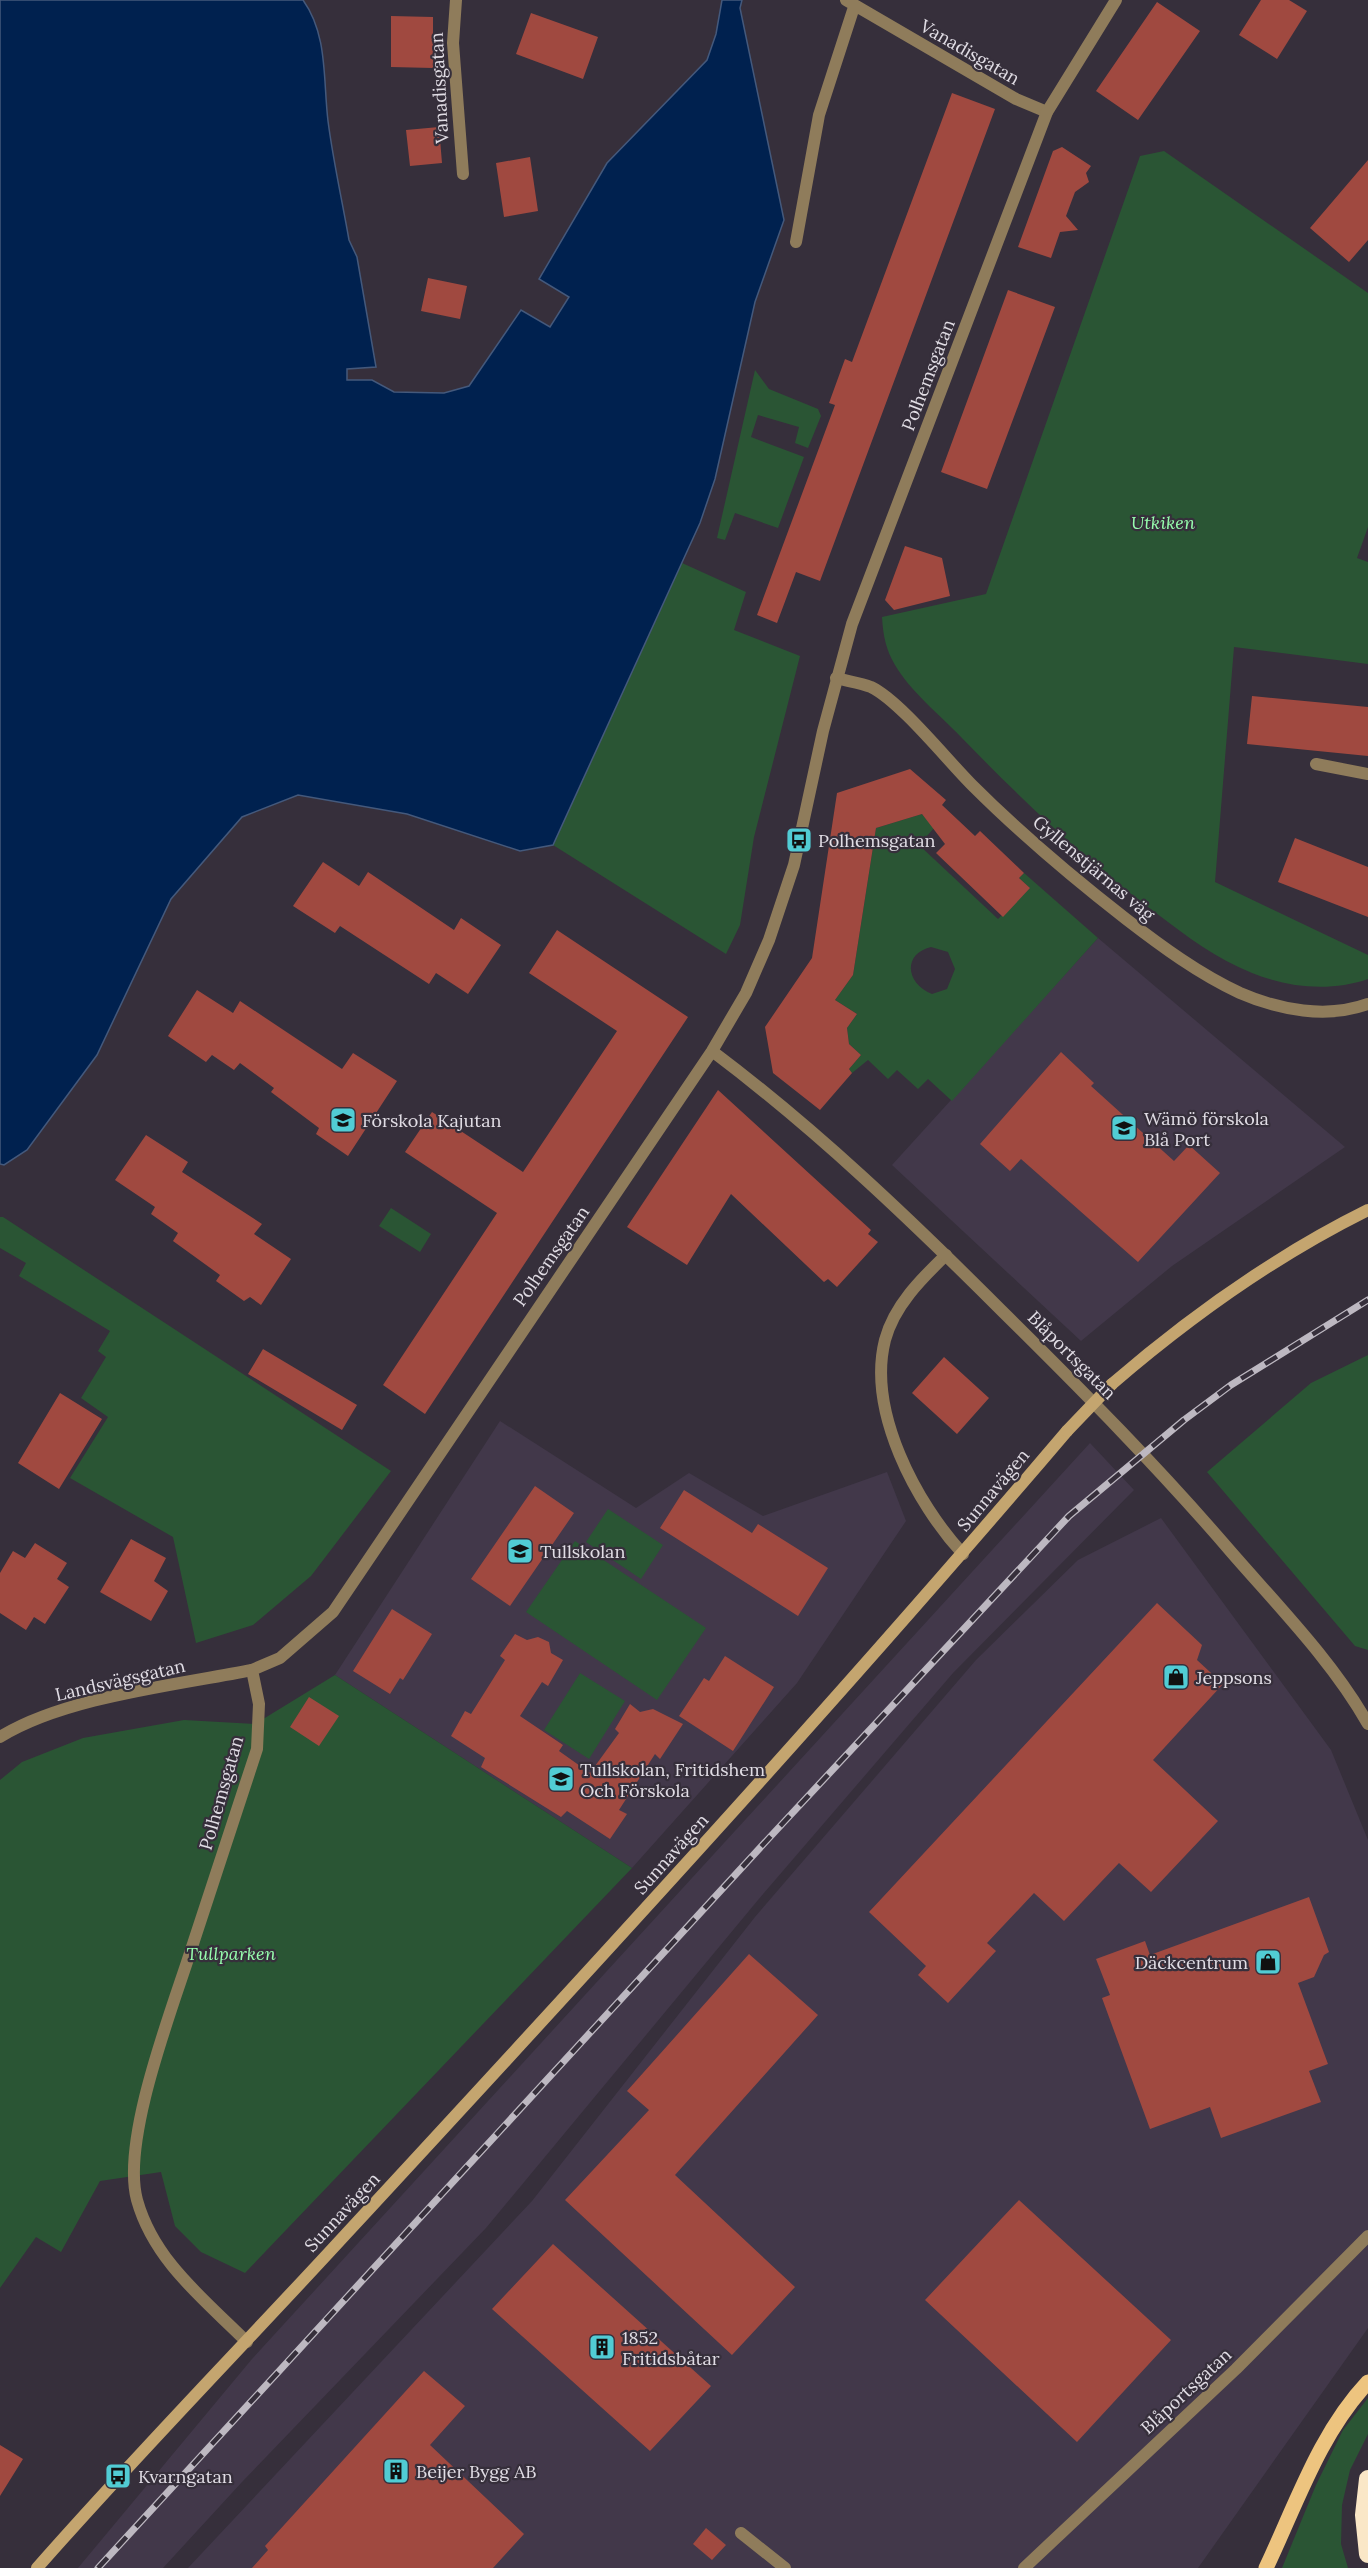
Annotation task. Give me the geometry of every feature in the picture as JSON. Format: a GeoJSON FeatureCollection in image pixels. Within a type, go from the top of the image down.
{"type":"FeatureCollection","features":[{"type":"Feature","properties":{"kind":"highway"},"geometry":{"type":"LineString","coordinates":[[1368,2478],[1364,2515],[1368,2554]]}},
{"type":"Feature","properties":{"kind":"main road","name":"Sunnavägen"},"geometry":{"type":"LineString","coordinates":[[37,2568],[118,2476],[247,2342],[638,1918],[963,1554],[1067,1431],[1112,1384],[1209,1305],[1289,1253],[1368,1210]]}},
{"type":"Feature","properties":{"kind":"main road"},"geometry":{"type":"LineString","coordinates":[[1266,2568],[1335,2423],[1368,2382]]}},
{"type":"Feature","properties":{"kind":"street","name":"Vanadisgatan"},"geometry":{"type":"LineString","coordinates":[[456,0],[453,43],[463,174]]}},
{"type":"Feature","properties":{"kind":"street","name":"Polhemsgatan"},"geometry":{"type":"LineString","coordinates":[[247,2342],[184,2282],[159,2251],[137,2199],[133,2159],[140,2122],[162,2039],[257,1749],[260,1704],[252,1670],[280,1658],[333,1612],[712,1051],[746,993],[785,892],[836,678],[865,588],[1003,233],[1047,112],[1116,0]]}},
{"type":"Feature","properties":{"kind":"street","name":"Vanadisgatan"},"geometry":{"type":"LineString","coordinates":[[850,4],[1016,99],[1047,112]]}},
{"type":"Feature","properties":{"kind":"street"},"geometry":{"type":"LineString","coordinates":[[796,242],[819,115],[850,4]]}},
{"type":"Feature","properties":{"kind":"street","name":"Gyllenstjärnas väg"},"geometry":{"type":"LineString","coordinates":[[836,678],[870,687],[888,699],[973,786],[1071,876],[1163,947],[1201,972],[1240,993],[1283,1006],[1324,1012],[1368,1004]]}},
{"type":"Feature","properties":{"kind":"street"},"geometry":{"type":"LineString","coordinates":[[1316,764],[1368,774]]}},
{"type":"Feature","properties":{"kind":"street","name":"Blåportsgatan"},"geometry":{"type":"LineString","coordinates":[[712,1051],[806,1125],[946,1255],[1126,1434],[1185,1499],[1329,1668],[1366,1715]]}},
{"type":"Feature","properties":{"kind":"street"},"geometry":{"type":"LineString","coordinates":[[946,1255],[923,1277],[898,1310],[885,1340],[881,1375],[885,1414],[907,1470],[939,1528],[963,1554]]}},
{"type":"Feature","properties":{"kind":"street","name":"Landsvägsgatan"},"geometry":{"type":"LineString","coordinates":[[0,1737],[28,1722],[104,1699],[252,1670]]}},
{"type":"Feature","properties":{"kind":"street","name":"Blåportsgatan"},"geometry":{"type":"LineString","coordinates":[[1024,2568],[1236,2369],[1368,2236]]}},
{"type":"Feature","properties":{"kind":"street"},"geometry":{"type":"LineString","coordinates":[[741,2533],[785,2568]]}},
{"type":"Feature","properties":{"kind":"shaded area","name":"Wämö förskola Blå Port"},"geometry":{"type":"Polygon","coordinates":[[[1098,938],[1345,1147],[1172,1266],[1081,1341],[892,1165],[1098,938]]]}},
{"type":"Feature","properties":{"kind":"shaded area"},"geometry":{"type":"Polygon","coordinates":[[[500,1421],[636,1508],[689,1473],[763,1516],[887,1472],[906,1521],[797,1683],[632,1868],[335,1675],[500,1421]]]}},
{"type":"Feature","properties":{"kind":"shaded area"},"geometry":{"type":"Polygon","coordinates":[[[1090,1443],[1134,1490],[953,1673],[758,1900],[486,2228],[242,2482],[163,2568],[78,2568],[252,2359],[1090,1443]]]}},
{"type":"Feature","properties":{"kind":"shaded area"},"geometry":{"type":"Polygon","coordinates":[[[1161,1518],[1331,1750],[1368,1840],[1368,2328],[1198,2568],[188,2568],[532,2201],[755,1917],[976,1660],[1078,1560],[1161,1518]]]}},
{"type":"Feature","properties":{"kind":"green space","name":"Utkiken"},"geometry":{"type":"Polygon","coordinates":[[[1164,151],[1368,293],[1368,527],[1357,558],[1368,562],[1368,664],[1234,647],[1215,882],[1368,955],[1368,979],[1354,983],[1325,987],[1295,985],[1266,978],[1226,961],[1179,930],[1104,872],[1006,783],[901,675],[885,642],[882,617],[986,594],[1140,156],[1164,151]]]}},
{"type":"Feature","properties":{"kind":"green space"},"geometry":{"type":"Polygon","coordinates":[[[755,370],[769,389],[818,409],[821,416],[808,448],[795,443],[799,427],[758,415],[751,437],[804,457],[778,528],[735,513],[725,540],[717,538],[755,370]]]}},
{"type":"Feature","properties":{"kind":"green space"},"geometry":{"type":"Polygon","coordinates":[[[682,563],[746,592],[734,630],[800,656],[754,837],[740,925],[726,954],[553,845],[682,563]]]}},
{"type":"Feature","properties":{"kind":"green space"},"geometry":{"type":"Polygon","coordinates":[[[922,814],[934,828],[919,845],[998,919],[1030,888],[1019,878],[1024,873],[1098,938],[952,1101],[928,1079],[918,1089],[897,1070],[888,1079],[868,1060],[852,1073],[849,1069],[861,1055],[849,1044],[847,1028],[857,1014],[835,1000],[853,975],[876,828],[922,814]],[[931,947],[915,956],[912,962],[913,977],[923,989],[932,994],[947,989],[955,969],[948,952],[931,947]]]}},
{"type":"Feature","properties":{"kind":"green space"},"geometry":{"type":"Polygon","coordinates":[[[391,1208],[431,1234],[420,1252],[379,1226],[391,1208]]]}},
{"type":"Feature","properties":{"kind":"green space"},"geometry":{"type":"Polygon","coordinates":[[[0,1217],[391,1471],[311,1576],[253,1625],[196,1643],[173,1537],[70,1478],[108,1417],[81,1398],[106,1357],[98,1351],[110,1331],[19,1276],[26,1263],[0,1248],[0,1217]]]}},
{"type":"Feature","properties":{"kind":"green space"},"geometry":{"type":"Polygon","coordinates":[[[1368,1355],[1368,1650],[1355,1646],[1207,1472],[1311,1383],[1368,1355]]]}},
{"type":"Feature","properties":{"kind":"green space"},"geometry":{"type":"Polygon","coordinates":[[[608,1509],[663,1545],[641,1579],[586,1542],[608,1509]]]}},
{"type":"Feature","properties":{"kind":"green space"},"geometry":{"type":"Polygon","coordinates":[[[575,1541],[706,1628],[657,1700],[526,1612],[575,1541]]]}},
{"type":"Feature","properties":{"kind":"green space"},"geometry":{"type":"Polygon","coordinates":[[[580,1673],[625,1701],[589,1759],[544,1730],[580,1673]]]}},
{"type":"Feature","properties":{"kind":"green space","name":"Tullparken"},"geometry":{"type":"Polygon","coordinates":[[[335,1675],[632,1868],[245,2273],[201,2252],[175,2226],[161,2172],[100,2181],[61,2252],[36,2237],[0,2288],[0,1780],[22,1762],[83,1738],[184,1720],[255,1724],[335,1675]]]}},
{"type":"Feature","properties":{"kind":"green space"},"geometry":{"type":"Polygon","coordinates":[[[1368,2398],[1368,2434],[1350,2470],[1342,2505],[1341,2544],[1348,2568],[1282,2568],[1316,2485],[1343,2430],[1368,2398]]]}},
{"type":"Feature","properties":{"kind":"water"},"geometry":{"type":"Polygon","coordinates":[[[0,0],[303,0],[317,28],[321,43],[332,150],[349,240],[357,257],[376,367],[347,369],[347,380],[372,380],[394,392],[444,393],[469,386],[521,310],[550,327],[569,297],[539,279],[607,163],[707,60],[716,34],[722,0],[742,0],[740,8],[784,220],[755,302],[715,479],[700,523],[553,845],[520,851],[407,814],[298,795],[242,817],[171,899],[97,1055],[27,1150],[4,1165],[0,1164],[0,0]]]}},
{"type":"Feature","properties":{"kind":"building"},"geometry":{"type":"Polygon","coordinates":[[[1261,0],[1289,0],[1307,11],[1277,59],[1239,35],[1261,0]]]}},
{"type":"Feature","properties":{"kind":"building"},"geometry":{"type":"Polygon","coordinates":[[[1157,2],[1200,31],[1138,120],[1096,91],[1157,2]]]}},
{"type":"Feature","properties":{"kind":"building"},"geometry":{"type":"Polygon","coordinates":[[[531,13],[598,37],[583,79],[516,54],[531,13]]]}},
{"type":"Feature","properties":{"kind":"building"},"geometry":{"type":"Polygon","coordinates":[[[391,16],[433,17],[433,68],[391,67],[391,16]]]}},
{"type":"Feature","properties":{"kind":"building"},"geometry":{"type":"Polygon","coordinates":[[[952,93],[995,109],[820,581],[796,572],[777,623],[757,615],[835,405],[829,403],[845,359],[852,362],[952,93]]]}},
{"type":"Feature","properties":{"kind":"building"},"geometry":{"type":"Polygon","coordinates":[[[439,127],[442,163],[410,166],[406,130],[439,127]]]}},
{"type":"Feature","properties":{"kind":"building"},"geometry":{"type":"Polygon","coordinates":[[[1062,147],[1091,166],[1086,173],[1089,182],[1075,192],[1066,216],[1078,230],[1060,232],[1051,258],[1018,247],[1053,151],[1062,147]]]}},
{"type":"Feature","properties":{"kind":"building"},"geometry":{"type":"Polygon","coordinates":[[[530,157],[538,211],[504,217],[496,163],[530,157]]]}},
{"type":"Feature","properties":{"kind":"building"},"geometry":{"type":"Polygon","coordinates":[[[1368,160],[1368,240],[1349,262],[1310,228],[1368,160]]]}},
{"type":"Feature","properties":{"kind":"building"},"geometry":{"type":"Polygon","coordinates":[[[428,278],[467,286],[460,319],[421,311],[428,278]]]}},
{"type":"Feature","properties":{"kind":"building"},"geometry":{"type":"Polygon","coordinates":[[[1008,290],[1055,307],[987,489],[941,472],[1008,290]]]}},
{"type":"Feature","properties":{"kind":"building"},"geometry":{"type":"Polygon","coordinates":[[[905,546],[942,558],[950,596],[894,610],[885,600],[905,546]]]}},
{"type":"Feature","properties":{"kind":"building"},"geometry":{"type":"Polygon","coordinates":[[[1252,696],[1368,707],[1368,756],[1247,744],[1252,696]]]}},
{"type":"Feature","properties":{"kind":"building"},"geometry":{"type":"Polygon","coordinates":[[[910,769],[946,800],[942,805],[975,836],[980,831],[1024,873],[1019,878],[1030,888],[1003,917],[936,853],[945,844],[922,814],[876,828],[853,975],[835,1000],[857,1014],[847,1028],[849,1044],[861,1055],[849,1069],[852,1073],[820,1110],[773,1073],[765,1027],[812,958],[837,793],[910,769]]]}},
{"type":"Feature","properties":{"kind":"building"},"geometry":{"type":"Polygon","coordinates":[[[1295,838],[1368,867],[1368,917],[1278,882],[1295,838]]]}},
{"type":"Feature","properties":{"kind":"building"},"geometry":{"type":"Polygon","coordinates":[[[323,862],[359,886],[368,872],[454,930],[461,918],[501,945],[468,994],[436,973],[429,984],[340,926],[335,933],[293,906],[323,862]]]}},
{"type":"Feature","properties":{"kind":"building"},"geometry":{"type":"Polygon","coordinates":[[[557,930],[688,1017],[425,1414],[383,1385],[497,1213],[405,1152],[432,1112],[523,1172],[617,1031],[529,973],[557,930]]]}},
{"type":"Feature","properties":{"kind":"building"},"geometry":{"type":"Polygon","coordinates":[[[197,990],[233,1013],[240,1001],[342,1069],[353,1053],[397,1081],[348,1156],[316,1134],[319,1128],[271,1092],[274,1088],[240,1063],[234,1070],[212,1055],[206,1062],[168,1036],[197,990]]]}},
{"type":"Feature","properties":{"kind":"building"},"geometry":{"type":"Polygon","coordinates":[[[1061,1052],[1094,1083],[1091,1086],[1174,1161],[1189,1145],[1220,1173],[1138,1262],[1021,1159],[1010,1171],[980,1144],[1061,1052]]]}},
{"type":"Feature","properties":{"kind":"building"},"geometry":{"type":"Polygon","coordinates":[[[718,1090],[871,1230],[868,1234],[878,1242],[837,1287],[828,1279],[824,1282],[731,1194],[687,1265],[627,1227],[718,1090]]]}},
{"type":"Feature","properties":{"kind":"building"},"geometry":{"type":"Polygon","coordinates":[[[146,1135],[188,1162],[182,1172],[262,1224],[254,1234],[291,1259],[261,1305],[250,1297],[244,1301],[216,1281],[220,1275],[173,1241],[178,1233],[151,1214],[155,1207],[115,1180],[146,1135]]]}},
{"type":"Feature","properties":{"kind":"building"},"geometry":{"type":"Polygon","coordinates":[[[263,1349],[357,1405],[342,1430],[248,1374],[263,1349]]]}},
{"type":"Feature","properties":{"kind":"building"},"geometry":{"type":"Polygon","coordinates":[[[944,1357],[989,1398],[957,1434],[912,1393],[944,1357]]]}},
{"type":"Feature","properties":{"kind":"building"},"geometry":{"type":"Polygon","coordinates":[[[60,1393],[102,1419],[59,1489],[18,1463],[60,1393]]]}},
{"type":"Feature","properties":{"kind":"building"},"geometry":{"type":"Polygon","coordinates":[[[535,1486],[574,1513],[510,1606],[471,1579],[535,1486]]]}},
{"type":"Feature","properties":{"kind":"building"},"geometry":{"type":"Polygon","coordinates":[[[684,1490],[752,1533],[758,1524],[828,1568],[798,1616],[660,1528],[684,1490]]]}},
{"type":"Feature","properties":{"kind":"building"},"geometry":{"type":"Polygon","coordinates":[[[131,1539],[166,1558],[154,1581],[168,1591],[151,1621],[100,1592],[131,1539]]]}},
{"type":"Feature","properties":{"kind":"building"},"geometry":{"type":"Polygon","coordinates":[[[35,1543],[67,1563],[57,1579],[69,1587],[45,1624],[34,1617],[26,1630],[0,1613],[0,1573],[13,1551],[25,1558],[35,1543]]]}},
{"type":"Feature","properties":{"kind":"building"},"geometry":{"type":"Polygon","coordinates":[[[1157,1603],[1202,1645],[1197,1660],[1223,1684],[1153,1760],[1218,1821],[1151,1892],[1119,1863],[1064,1921],[1034,1893],[987,1943],[996,1951],[948,2003],[918,1975],[926,1966],[869,1912],[1157,1603]]]}},
{"type":"Feature","properties":{"kind":"building"},"geometry":{"type":"Polygon","coordinates":[[[392,1609],[432,1634],[403,1680],[400,1678],[390,1694],[353,1671],[392,1609]]]}},
{"type":"Feature","properties":{"kind":"building"},"geometry":{"type":"Polygon","coordinates":[[[515,1634],[527,1640],[538,1637],[549,1642],[551,1653],[563,1660],[548,1686],[542,1682],[520,1716],[563,1745],[559,1751],[590,1773],[619,1733],[615,1729],[630,1704],[640,1712],[653,1709],[683,1724],[660,1759],[655,1754],[619,1810],[627,1814],[610,1839],[567,1811],[561,1817],[481,1767],[485,1758],[451,1736],[465,1711],[471,1714],[505,1660],[500,1656],[515,1634]]]}},
{"type":"Feature","properties":{"kind":"building"},"geometry":{"type":"Polygon","coordinates":[[[725,1656],[774,1687],[733,1751],[679,1716],[704,1678],[709,1681],[725,1656]]]}},
{"type":"Feature","properties":{"kind":"building"},"geometry":{"type":"Polygon","coordinates":[[[309,1697],[339,1716],[319,1746],[290,1727],[309,1697]]]}},
{"type":"Feature","properties":{"kind":"building"},"geometry":{"type":"Polygon","coordinates":[[[1309,1897],[1329,1952],[1324,1955],[1314,1977],[1298,1983],[1328,2064],[1309,2071],[1321,2102],[1221,2138],[1210,2107],[1150,2129],[1102,1998],[1110,1995],[1096,1959],[1145,1941],[1150,1955],[1309,1897]]]}},
{"type":"Feature","properties":{"kind":"building"},"geometry":{"type":"Polygon","coordinates":[[[749,1954],[818,2015],[675,2175],[795,2287],[732,2355],[565,2200],[649,2110],[627,2091],[749,1954]]]}},
{"type":"Feature","properties":{"kind":"building"},"geometry":{"type":"Polygon","coordinates":[[[1019,2200],[1171,2340],[1077,2442],[925,2300],[1019,2200]]]}},
{"type":"Feature","properties":{"kind":"building","name":"1852 Fritidsbåtar"},"geometry":{"type":"Polygon","coordinates":[[[553,2244],[711,2386],[650,2451],[492,2309],[553,2244]]]}},
{"type":"Feature","properties":{"kind":"building","name":"Beijer Bygg AB"},"geometry":{"type":"Polygon","coordinates":[[[424,2371],[465,2406],[430,2445],[524,2534],[493,2568],[252,2568],[268,2550],[265,2546],[424,2371]]]}},
{"type":"Feature","properties":{"kind":"building"},"geometry":{"type":"Polygon","coordinates":[[[0,2445],[23,2459],[0,2496],[0,2445]]]}},
{"type":"Feature","properties":{"kind":"building"},"geometry":{"type":"Polygon","coordinates":[[[706,2528],[726,2545],[712,2560],[693,2544],[706,2528]]]}},
{"type":"Feature","properties":{"kind":"railway"},"geometry":{"type":"LineString","coordinates":[[98,2568],[770,1837],[1069,1516],[1184,1420],[1231,1385],[1368,1300]]}},
{"type":"Feature","properties":{"kind":"place","name":"Polhemsgatan"},"geometry":{"type":"Point","coordinates":[799,840]}},
{"type":"Feature","properties":{"kind":"place","name":"Förskola Kajutan"},"geometry":{"type":"Point","coordinates":[343,1120]}},
{"type":"Feature","properties":{"kind":"place","name":"Wämö förskola Blå Port"},"geometry":{"type":"Point","coordinates":[1124,1128]}},
{"type":"Feature","properties":{"kind":"place","name":"Tullskolan"},"geometry":{"type":"Point","coordinates":[520,1551]}},
{"type":"Feature","properties":{"kind":"place","name":"Jeppsons"},"geometry":{"type":"Point","coordinates":[1176,1677]}},
{"type":"Feature","properties":{"kind":"place","name":"Tullskolan, Fritidshem Och Förskola"},"geometry":{"type":"Point","coordinates":[561,1779]}},
{"type":"Feature","properties":{"kind":"place","name":"Däckcentrum"},"geometry":{"type":"Point","coordinates":[1268,1962]}},
{"type":"Feature","properties":{"kind":"place","name":"1852 Fritidsbåtar"},"geometry":{"type":"Point","coordinates":[602,2347]}},
{"type":"Feature","properties":{"kind":"place","name":"Beijer Bygg AB"},"geometry":{"type":"Point","coordinates":[396,2471]}},
{"type":"Feature","properties":{"kind":"place","name":"Kvarngatan"},"geometry":{"type":"Point","coordinates":[118,2476]}}]}
